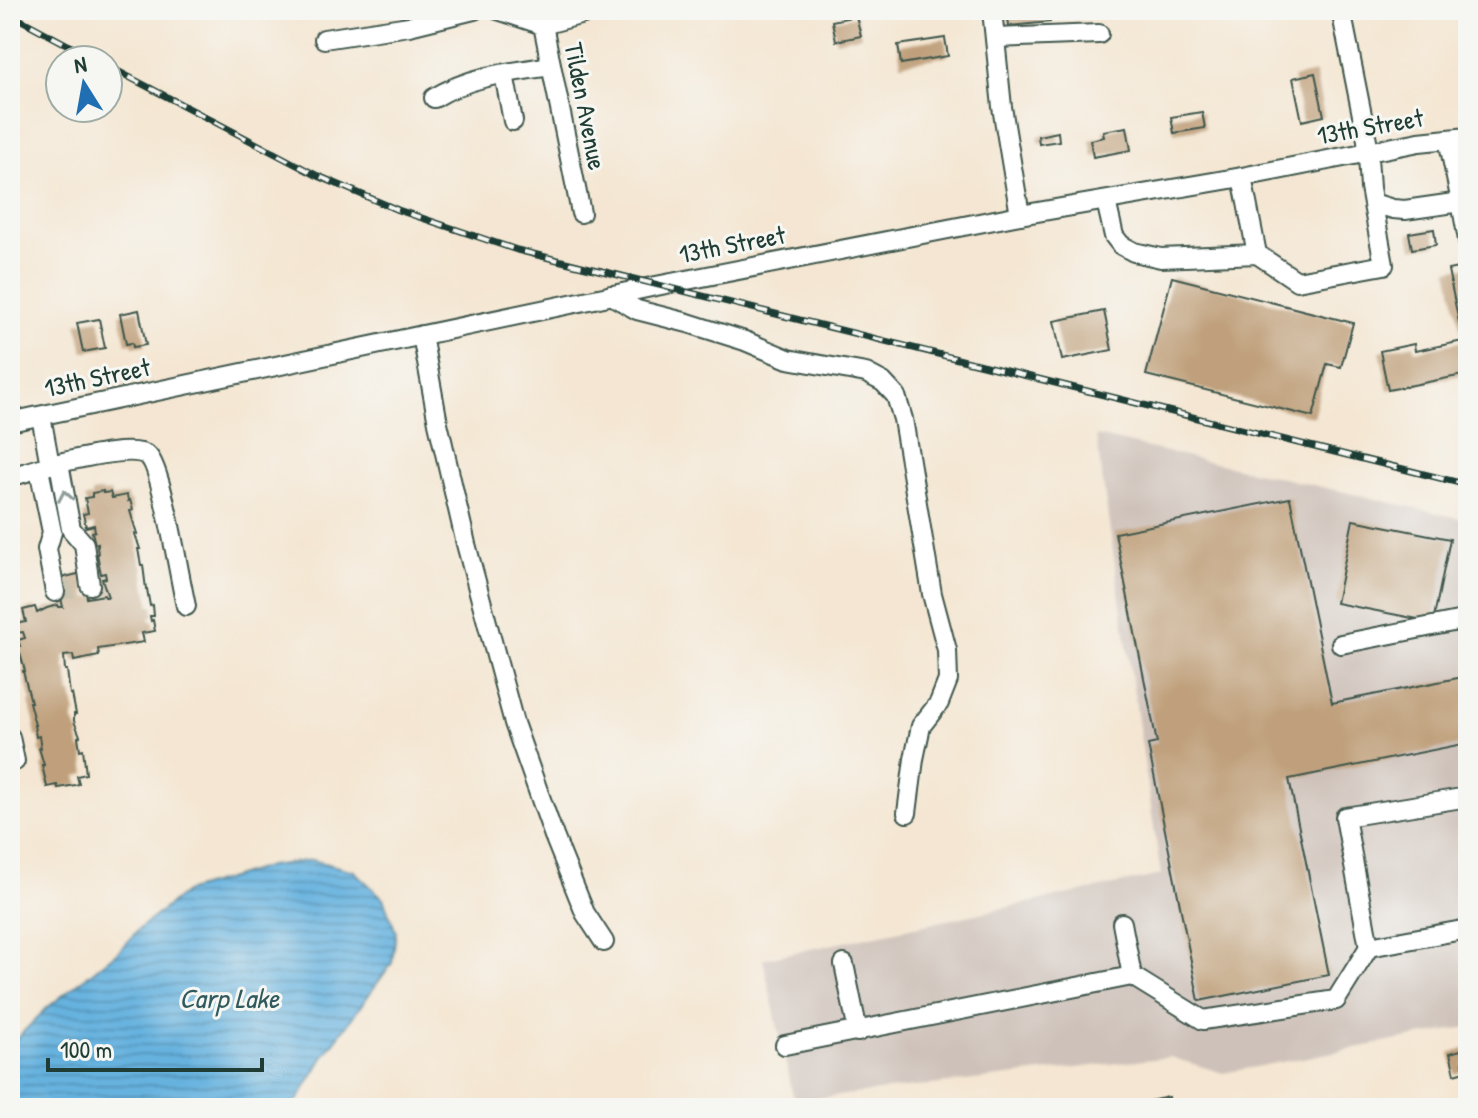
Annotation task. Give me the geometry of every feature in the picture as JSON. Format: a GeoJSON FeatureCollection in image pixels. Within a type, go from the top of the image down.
{"type":"FeatureCollection","features":[{"type":"Feature","properties":{"kind":"street"},"geometry":{"type":"LineString","coordinates":[[324,39],[409,26],[474,10]]}},
{"type":"Feature","properties":{"kind":"street"},"geometry":{"type":"LineString","coordinates":[[498,10],[542,17],[598,10]]}},
{"type":"Feature","properties":{"kind":"street"},"geometry":{"type":"LineString","coordinates":[[992,10],[1002,107],[1020,215]]}},
{"type":"Feature","properties":{"kind":"street"},"geometry":{"type":"LineString","coordinates":[[1106,201],[1114,236],[1121,245],[1134,252],[1161,258],[1257,254],[1297,281],[1384,265],[1370,188],[1369,152],[1341,10]]}},
{"type":"Feature","properties":{"kind":"street","name":"Tilden Avenue"},"geometry":{"type":"LineString","coordinates":[[542,17],[581,213]]}},
{"type":"Feature","properties":{"kind":"street"},"geometry":{"type":"LineString","coordinates":[[996,38],[1099,34]]}},
{"type":"Feature","properties":{"kind":"street"},"geometry":{"type":"LineString","coordinates":[[434,98],[472,80],[551,66]]}},
{"type":"Feature","properties":{"kind":"street"},"geometry":{"type":"LineString","coordinates":[[504,74],[513,121]]}},
{"type":"Feature","properties":{"kind":"street","name":"13th Street"},"geometry":{"type":"LineString","coordinates":[[10,422],[611,295],[1020,215],[1468,137]]}},
{"type":"Feature","properties":{"kind":"street"},"geometry":{"type":"LineString","coordinates":[[1448,139],[1462,190],[1468,240]]}},
{"type":"Feature","properties":{"kind":"street"},"geometry":{"type":"LineString","coordinates":[[1242,177],[1257,254]]}},
{"type":"Feature","properties":{"kind":"street"},"geometry":{"type":"LineString","coordinates":[[1373,203],[1405,210],[1462,190]]}},
{"type":"Feature","properties":{"kind":"street"},"geometry":{"type":"LineString","coordinates":[[611,295],[637,310],[745,341],[788,359],[866,373],[883,382],[896,396],[903,419],[932,594],[947,650],[948,680],[939,703],[921,726],[907,813]]}},
{"type":"Feature","properties":{"kind":"street"},"geometry":{"type":"LineString","coordinates":[[422,335],[438,423],[466,544],[514,723],[585,913],[604,942]]}},
{"type":"Feature","properties":{"kind":"street"},"geometry":{"type":"LineString","coordinates":[[41,416],[62,530],[84,544],[90,585]]}},
{"type":"Feature","properties":{"kind":"street"},"geometry":{"type":"LineString","coordinates":[[10,477],[124,451],[137,451],[149,456],[155,465],[162,492],[186,606]]}},
{"type":"Feature","properties":{"kind":"street"},"geometry":{"type":"LineString","coordinates":[[55,592],[47,549],[62,530]]}},
{"type":"Feature","properties":{"kind":"street"},"geometry":{"type":"LineString","coordinates":[[1341,644],[1468,619]]}},
{"type":"Feature","properties":{"kind":"street"},"geometry":{"type":"LineString","coordinates":[[10,737],[15,761]]}},
{"type":"Feature","properties":{"kind":"street"},"geometry":{"type":"LineString","coordinates":[[785,1045],[1132,976],[1203,1020],[1336,1000],[1369,947],[1345,817],[1468,797]]}},
{"type":"Feature","properties":{"kind":"street"},"geometry":{"type":"LineString","coordinates":[[1122,923],[1132,976]]}},
{"type":"Feature","properties":{"kind":"street"},"geometry":{"type":"LineString","coordinates":[[1369,947],[1468,929]]}},
{"type":"Feature","properties":{"kind":"street"},"geometry":{"type":"LineString","coordinates":[[844,964],[858,1032]]}},
{"type":"Feature","properties":{"kind":"shaded area"},"geometry":{"type":"Polygon","coordinates":[[[1096,436],[1468,520],[1468,1027],[1223,1073],[1170,1057],[794,1101],[763,959],[1161,875],[1096,436]]]}},
{"type":"Feature","properties":{"kind":"water","name":"Carp Lake"},"geometry":{"type":"Polygon","coordinates":[[[312,860],[354,871],[383,898],[396,932],[392,963],[290,1108],[10,1108],[10,1050],[14,1041],[47,1008],[120,950],[139,929],[185,892],[269,866],[312,860]]]}},
{"type":"Feature","properties":{"kind":"building"},"geometry":{"type":"Polygon","coordinates":[[[1049,13],[1050,22],[1009,26],[1008,17],[1049,13]]]}},
{"type":"Feature","properties":{"kind":"building"},"geometry":{"type":"Polygon","coordinates":[[[856,16],[861,36],[836,41],[832,21],[856,16]]]}},
{"type":"Feature","properties":{"kind":"building"},"geometry":{"type":"Polygon","coordinates":[[[945,38],[948,56],[901,64],[898,45],[945,38]]]}},
{"type":"Feature","properties":{"kind":"building"},"geometry":{"type":"Polygon","coordinates":[[[1315,73],[1324,116],[1302,121],[1293,78],[1315,73]]]}},
{"type":"Feature","properties":{"kind":"building"},"geometry":{"type":"Polygon","coordinates":[[[1202,112],[1205,128],[1174,133],[1171,117],[1202,112]]]}},
{"type":"Feature","properties":{"kind":"building"},"geometry":{"type":"Polygon","coordinates":[[[1127,127],[1131,150],[1093,157],[1090,140],[1104,137],[1103,131],[1127,127]]]}},
{"type":"Feature","properties":{"kind":"building"},"geometry":{"type":"Polygon","coordinates":[[[1058,132],[1059,141],[1039,144],[1038,136],[1058,132]]]}},
{"type":"Feature","properties":{"kind":"building"},"geometry":{"type":"Polygon","coordinates":[[[1434,229],[1436,245],[1412,249],[1409,233],[1434,229]]]}},
{"type":"Feature","properties":{"kind":"building"},"geometry":{"type":"Polygon","coordinates":[[[1468,266],[1468,374],[1388,390],[1380,351],[1414,344],[1415,351],[1463,341],[1448,270],[1468,266]]]}},
{"type":"Feature","properties":{"kind":"building"},"geometry":{"type":"Polygon","coordinates":[[[1172,277],[1353,323],[1341,367],[1327,364],[1313,417],[1146,375],[1172,277]]]}},
{"type":"Feature","properties":{"kind":"building"},"geometry":{"type":"Polygon","coordinates":[[[139,310],[146,345],[133,347],[132,343],[126,344],[120,314],[139,310]]]}},
{"type":"Feature","properties":{"kind":"building"},"geometry":{"type":"Polygon","coordinates":[[[1104,311],[1112,350],[1062,360],[1054,321],[1104,311]]]}},
{"type":"Feature","properties":{"kind":"building"},"geometry":{"type":"Polygon","coordinates":[[[99,319],[105,348],[83,352],[77,323],[99,319]]]}},
{"type":"Feature","properties":{"kind":"building"},"geometry":{"type":"Polygon","coordinates":[[[103,491],[110,492],[112,498],[127,495],[130,500],[146,589],[150,606],[153,605],[154,616],[150,616],[155,631],[142,633],[144,642],[98,649],[99,656],[74,661],[73,655],[64,656],[86,774],[77,776],[79,784],[47,787],[39,736],[36,737],[18,646],[18,640],[25,638],[23,632],[16,633],[14,624],[26,622],[23,610],[35,607],[37,613],[58,605],[63,607],[57,579],[82,573],[87,598],[108,597],[102,579],[106,578],[105,573],[101,574],[97,554],[98,543],[95,544],[92,532],[95,531],[94,525],[86,527],[83,514],[88,513],[85,498],[103,491]]]}},
{"type":"Feature","properties":{"kind":"building"},"geometry":{"type":"Polygon","coordinates":[[[1290,498],[1332,703],[1468,676],[1468,743],[1289,779],[1329,975],[1199,1001],[1148,745],[1157,743],[1115,533],[1290,498]]]}},
{"type":"Feature","properties":{"kind":"building"},"geometry":{"type":"Polygon","coordinates":[[[1353,520],[1450,539],[1433,622],[1336,603],[1353,520]]]}},
{"type":"Feature","properties":{"kind":"building"},"geometry":{"type":"Polygon","coordinates":[[[1468,1048],[1468,1062],[1463,1063],[1465,1071],[1455,1074],[1450,1053],[1468,1048]]]}},
{"type":"Feature","properties":{"kind":"building"},"geometry":{"type":"Polygon","coordinates":[[[1169,1097],[1171,1108],[1150,1108],[1149,1101],[1169,1097]]]}},
{"type":"Feature","properties":{"kind":"tunnel"},"geometry":{"type":"LineString","coordinates":[[55,592],[90,585]]}},
{"type":"Feature","properties":{"kind":"railway"},"geometry":{"type":"LineString","coordinates":[[10,14],[66,44]]}},
{"type":"Feature","properties":{"kind":"railway"},"geometry":{"type":"LineString","coordinates":[[124,74],[316,175],[398,210],[517,250],[1468,485]]}}]}
